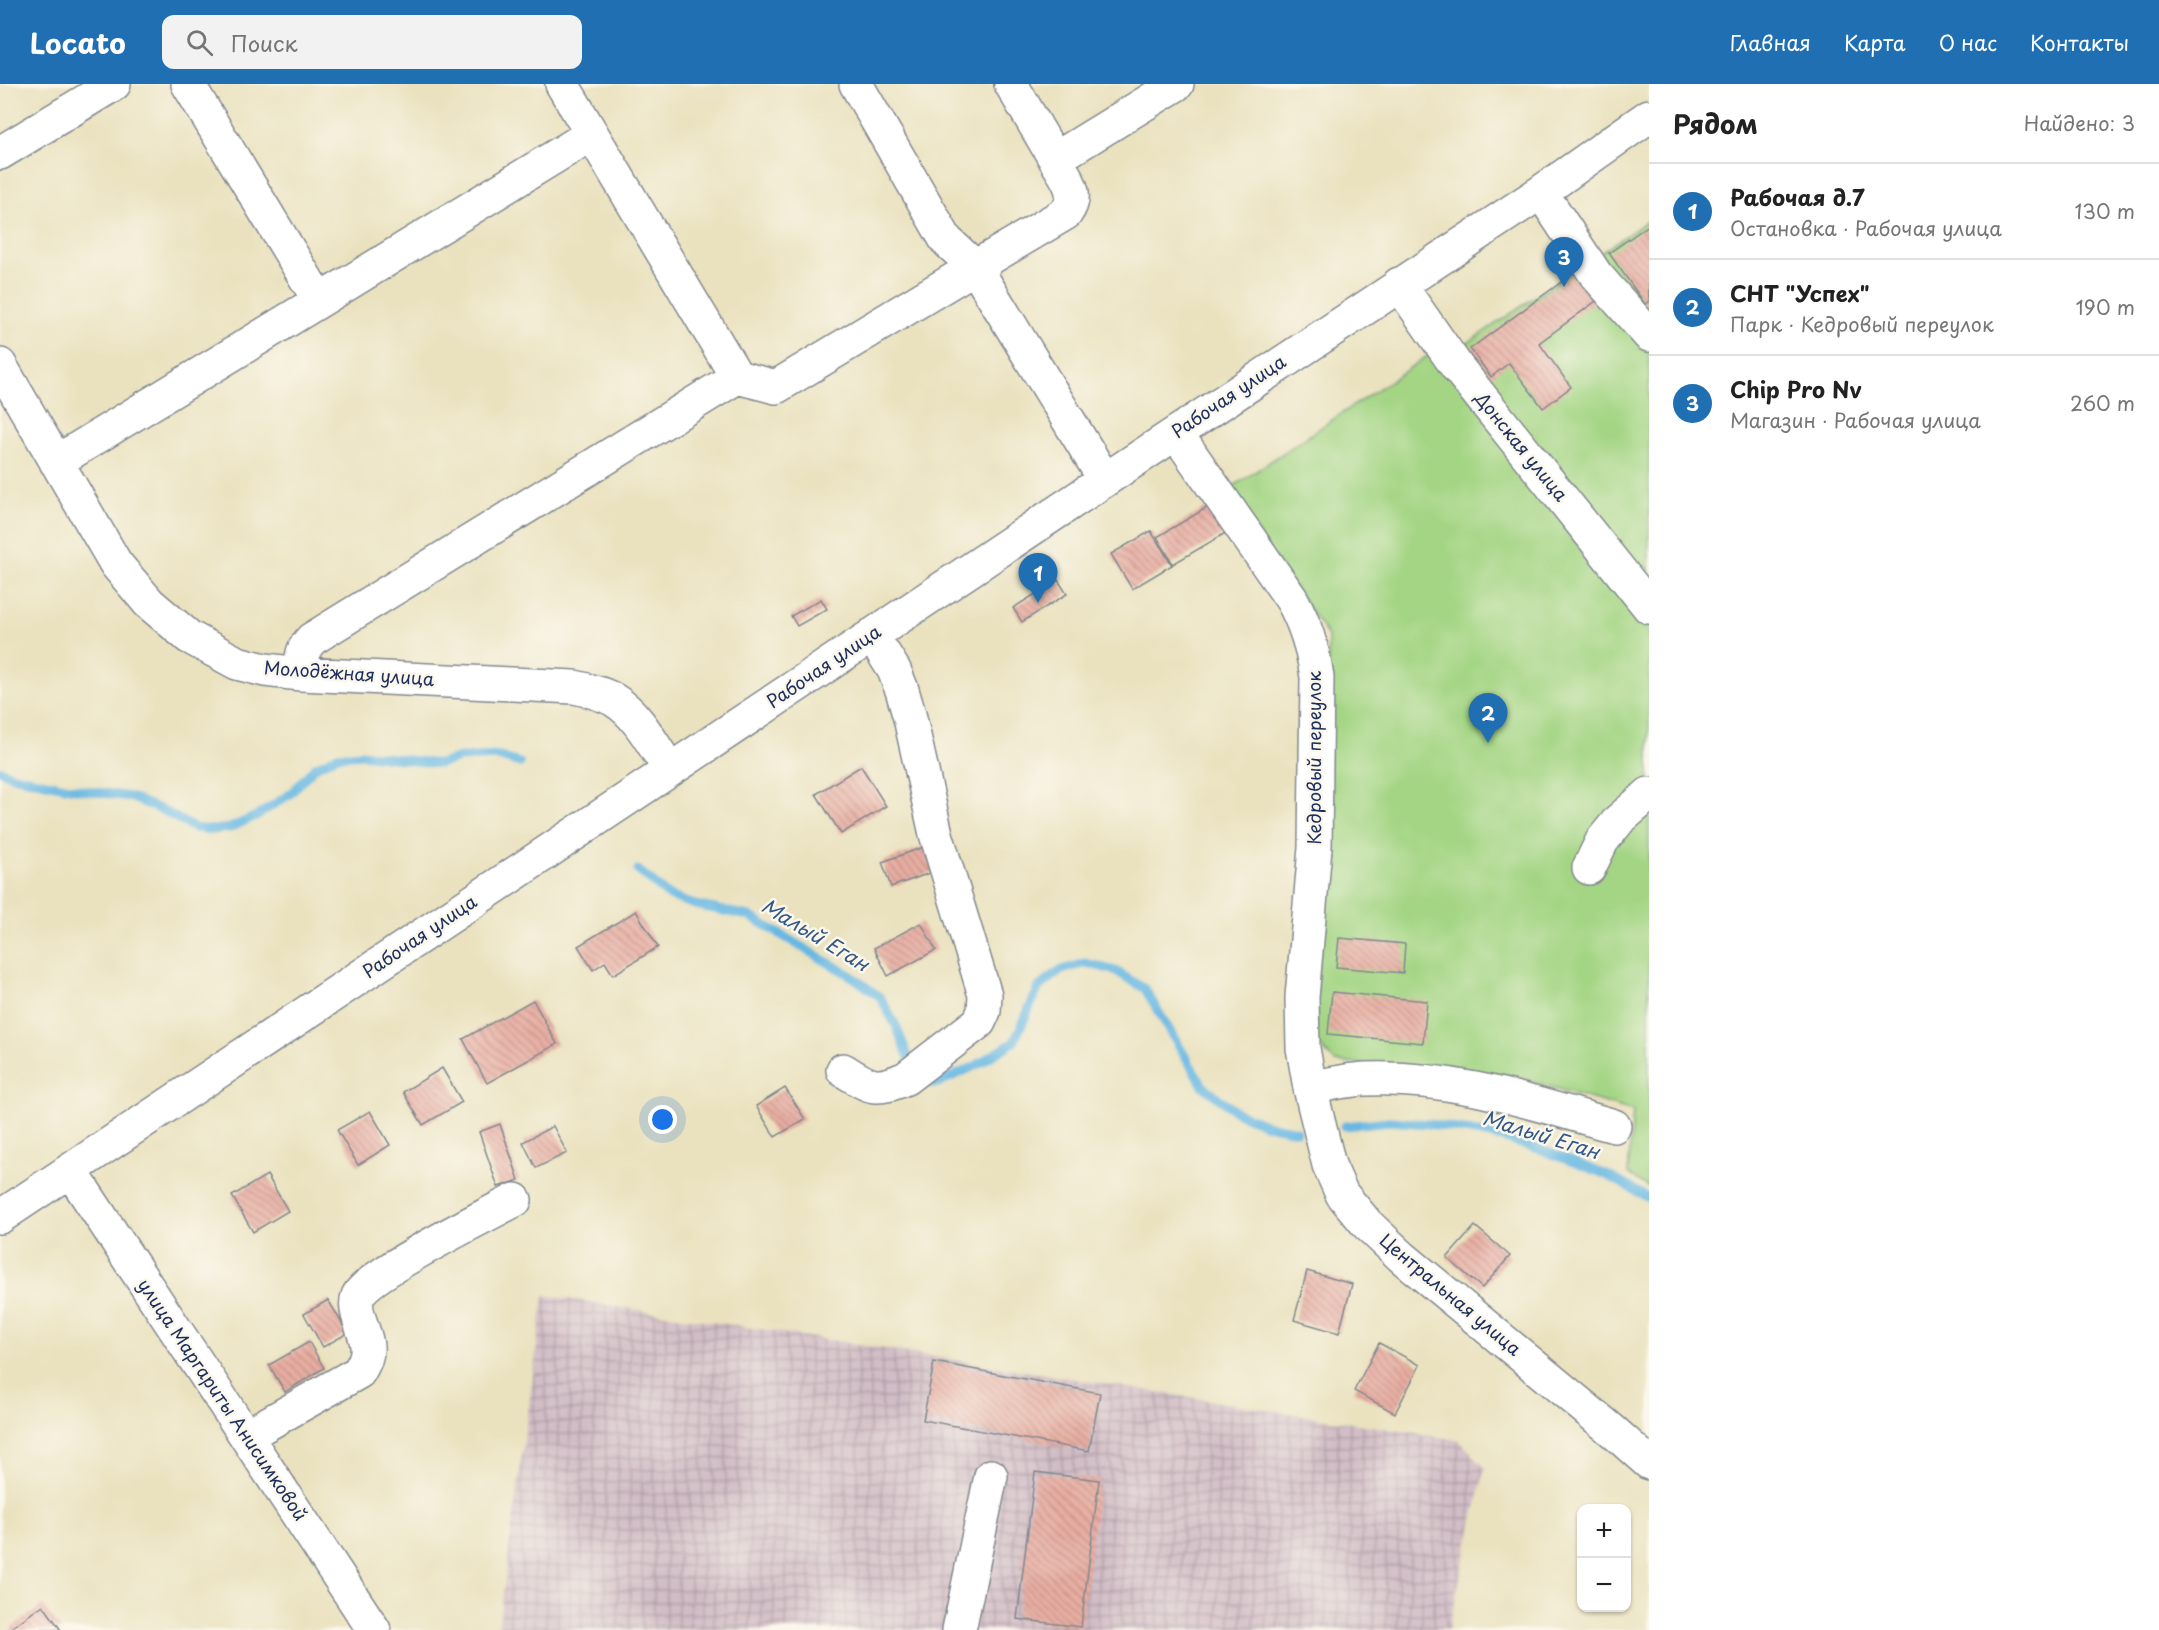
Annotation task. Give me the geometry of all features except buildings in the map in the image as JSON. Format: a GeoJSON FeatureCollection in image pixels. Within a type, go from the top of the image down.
{"type":"FeatureCollection","features":[{"type":"Feature","properties":{"kind":"street"},"geometry":{"type":"LineString","coordinates":[[0,153],[114,84]]}},
{"type":"Feature","properties":{"kind":"street"},"geometry":{"type":"LineString","coordinates":[[188,84],[319,300]]}},
{"type":"Feature","properties":{"kind":"street"},"geometry":{"type":"LineString","coordinates":[[562,84],[737,377],[776,387],[1066,213],[1073,204],[1073,192],[1011,84]]}},
{"type":"Feature","properties":{"kind":"street"},"geometry":{"type":"LineString","coordinates":[[856,84],[946,240],[975,267],[1105,480]]}},
{"type":"Feature","properties":{"kind":"street"},"geometry":{"type":"LineString","coordinates":[[1055,159],[1177,84]]}},
{"type":"Feature","properties":{"kind":"street","name":"Рабочая улица"},"geometry":{"type":"LineString","coordinates":[[0,1218],[1399,284],[1541,192],[1649,116]]}},
{"type":"Feature","properties":{"kind":"street"},"geometry":{"type":"LineString","coordinates":[[56,462],[592,134]]}},
{"type":"Feature","properties":{"kind":"street"},"geometry":{"type":"LineString","coordinates":[[1541,192],[1596,275],[1649,335]]}},
{"type":"Feature","properties":{"kind":"street","name":"Донская улица"},"geometry":{"type":"LineString","coordinates":[[1399,284],[1457,367],[1649,607]]}},
{"type":"Feature","properties":{"kind":"street","name":"Молодёжная улица"},"geometry":{"type":"LineString","coordinates":[[0,364],[116,564],[149,603],[189,637],[237,663],[265,670],[301,674],[574,687],[598,692],[625,708],[670,770]]}},
{"type":"Feature","properties":{"kind":"street"},"geometry":{"type":"LineString","coordinates":[[301,674],[304,647],[312,639],[737,377]]}},
{"type":"Feature","properties":{"kind":"street","name":"Кедровый переулок"},"geometry":{"type":"LineString","coordinates":[[1176,433],[1292,600],[1304,621],[1313,649],[1317,677],[1315,848],[1302,997],[1303,1048],[1310,1088]]}},
{"type":"Feature","properties":{"kind":"street"},"geometry":{"type":"LineString","coordinates":[[843,1070],[867,1085],[878,1087],[892,1084],[906,1078],[979,1022],[984,1011],[985,995],[936,834],[907,708],[894,670],[872,635]]}},
{"type":"Feature","properties":{"kind":"street"},"geometry":{"type":"LineString","coordinates":[[1589,868],[1602,841],[1619,820],[1649,794]]}},
{"type":"Feature","properties":{"kind":"street"},"geometry":{"type":"LineString","coordinates":[[1310,1088],[1364,1079],[1405,1079],[1460,1086],[1519,1099],[1614,1126]]}},
{"type":"Feature","properties":{"kind":"street","name":"Центральная улица"},"geometry":{"type":"LineString","coordinates":[[1310,1088],[1329,1165],[1342,1194],[1368,1224],[1402,1257],[1649,1463]]}},
{"type":"Feature","properties":{"kind":"street","name":"улица Маргариты Анисимковой"},"geometry":{"type":"LineString","coordinates":[[70,1170],[374,1630]]}},
{"type":"Feature","properties":{"kind":"street"},"geometry":{"type":"LineString","coordinates":[[246,1436],[359,1372],[366,1360],[367,1346],[357,1309],[357,1298],[365,1287],[402,1262],[515,1200]]}},
{"type":"Feature","properties":{"kind":"street"},"geometry":{"type":"LineString","coordinates":[[959,1630],[991,1476]]}},
{"type":"Feature","properties":{"kind":"shaded area"},"geometry":{"type":"Polygon","coordinates":[[[544,1295],[1459,1440],[1485,1468],[1448,1630],[498,1630],[544,1295]]]}},
{"type":"Feature","properties":{"kind":"green space"},"geometry":{"type":"Polygon","coordinates":[[[1649,220],[1649,1188],[1628,1173],[1633,1111],[1514,1076],[1335,1062],[1314,1039],[1326,850],[1328,636],[1228,490],[1429,355],[1438,363],[1649,220]]]}},
{"type":"Feature","properties":{"kind":"waterway","name":"Малый Еган"},"geometry":{"type":"LineString","coordinates":[[0,770],[13,776],[70,788],[130,797],[164,811],[194,828],[213,830],[230,828],[258,815],[290,794],[315,767],[337,756],[362,754],[439,764],[460,758],[497,756],[520,763]]}},
{"type":"Feature","properties":{"kind":"waterway","name":"Малый Еган"},"geometry":{"type":"LineString","coordinates":[[638,870],[669,896],[695,905],[749,916],[853,977],[880,997],[896,1026],[908,1056]]}},
{"type":"Feature","properties":{"kind":"waterway","name":"Малый Еган"},"geometry":{"type":"LineString","coordinates":[[925,1083],[938,1083],[975,1066],[1014,1042],[1039,987],[1059,971],[1085,963],[1116,971],[1145,989],[1203,1086],[1238,1113],[1267,1125],[1297,1131]]}},
{"type":"Feature","properties":{"kind":"waterway","name":"Малый Еган"},"geometry":{"type":"LineString","coordinates":[[1345,1126],[1389,1121],[1429,1124],[1487,1134],[1539,1149],[1607,1175],[1649,1198]]}},
{"type":"Feature","properties":{"kind":"place","name":"Chip Pro Nv"},"geometry":{"type":"Point","coordinates":[1564,287]}},
{"type":"Feature","properties":{"kind":"place","name":"Рабочая д.7"},"geometry":{"type":"Point","coordinates":[1038,603]}},
{"type":"Feature","properties":{"kind":"place","name":"СНТ \"Успех\""},"geometry":{"type":"Point","coordinates":[1488,743]}}]}
